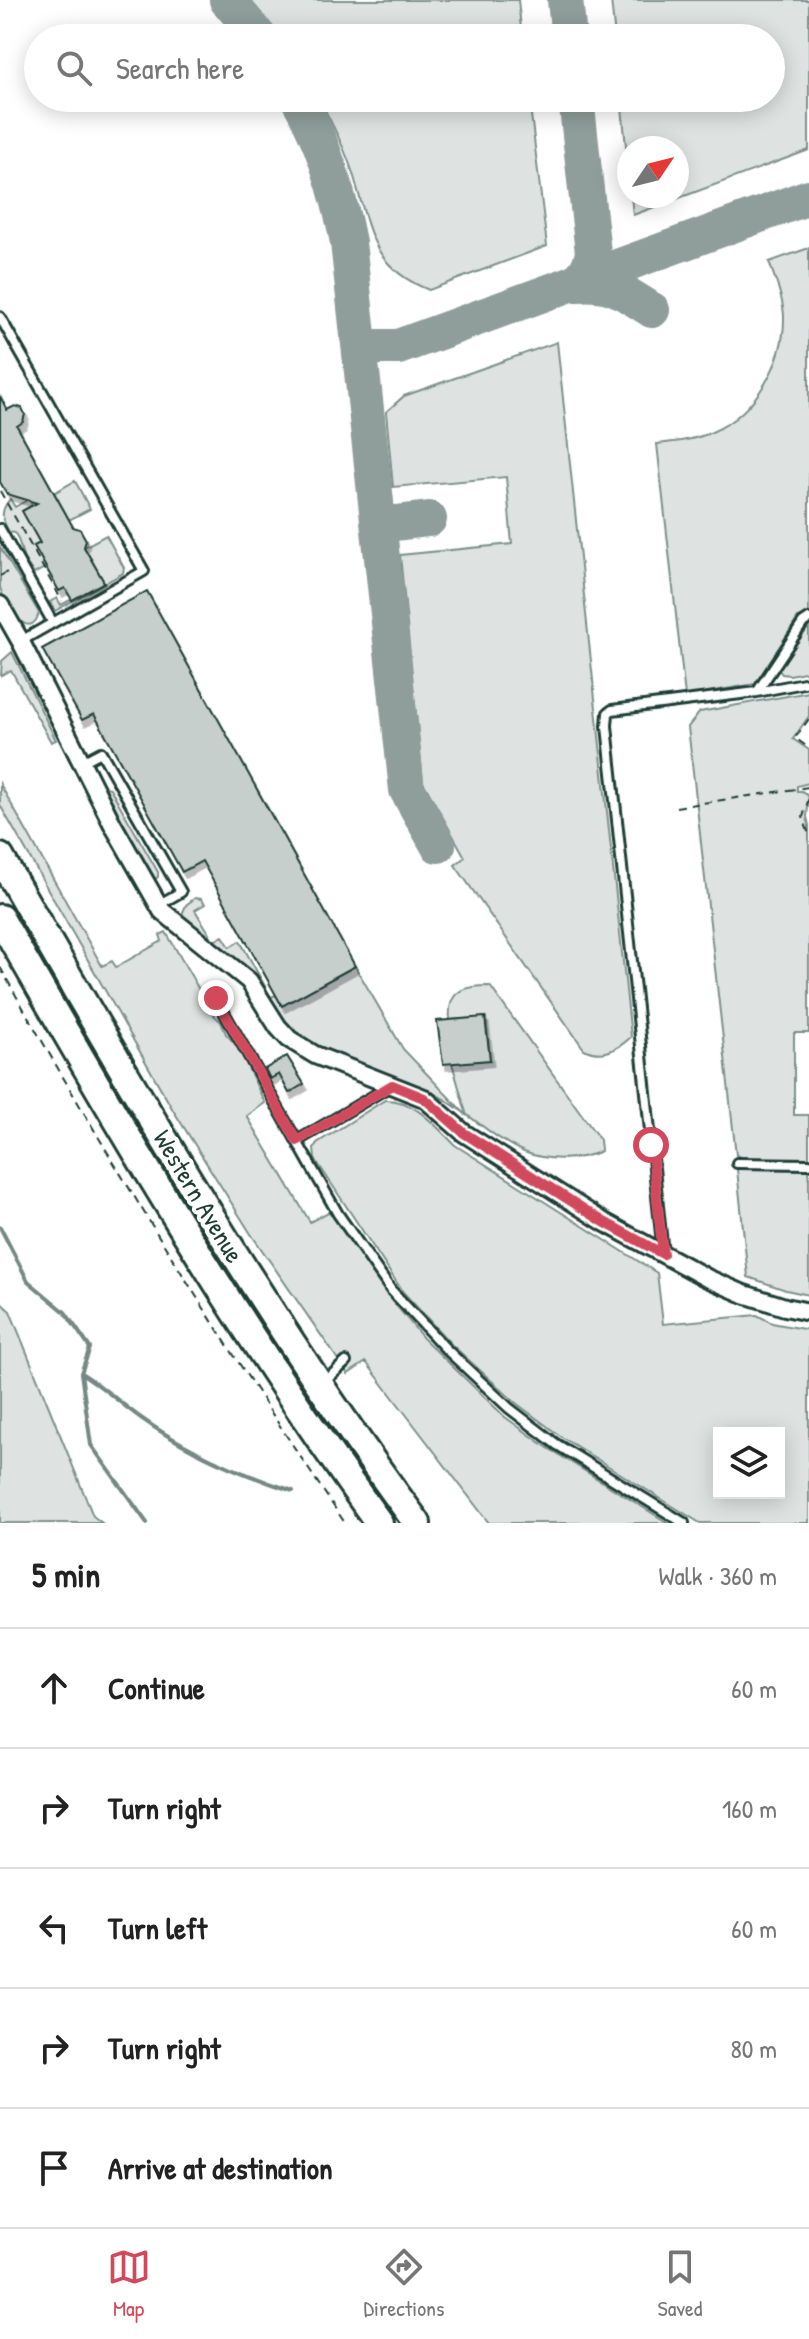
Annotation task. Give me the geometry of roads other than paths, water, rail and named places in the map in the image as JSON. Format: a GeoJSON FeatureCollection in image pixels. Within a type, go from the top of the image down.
{"type":"FeatureCollection","features":[{"type":"Feature","properties":{"kind":"highway","name":"Western Avenue"},"geometry":{"type":"LineString","coordinates":[[0,857],[91,1017],[268,1309],[417,1523]]}},
{"type":"Feature","properties":{"kind":"highway","name":"Western Avenue"},"geometry":{"type":"LineString","coordinates":[[0,918],[165,1200],[249,1333],[379,1523]]}},
{"type":"Feature","properties":{"kind":"street"},"geometry":{"type":"LineString","coordinates":[[0,605],[113,825],[158,905],[249,981],[289,1039],[315,1055],[424,1098],[464,1133],[604,1222],[707,1278],[744,1294],[809,1312]]}},
{"type":"Feature","properties":{"kind":"lane"},"geometry":{"type":"LineString","coordinates":[[0,317],[144,571],[21,642]]}},
{"type":"Feature","properties":{"kind":"lane"},"geometry":{"type":"LineString","coordinates":[[0,529],[53,623]]}},
{"type":"Feature","properties":{"kind":"lane"},"geometry":{"type":"LineString","coordinates":[[757,692],[803,623],[809,619]]}},
{"type":"Feature","properties":{"kind":"lane"},"geometry":{"type":"LineString","coordinates":[[663,1254],[608,713],[809,682]]}},
{"type":"Feature","properties":{"kind":"lane"},"geometry":{"type":"LineString","coordinates":[[82,763],[101,752],[181,892],[158,905]]}},
{"type":"Feature","properties":{"kind":"lane"},"geometry":{"type":"LineString","coordinates":[[216,998],[338,1214],[391,1290],[446,1349],[509,1408],[556,1444],[684,1523]]}},
{"type":"Feature","properties":{"kind":"lane"},"geometry":{"type":"LineString","coordinates":[[297,1141],[392,1085]]}},
{"type":"Feature","properties":{"kind":"lane"},"geometry":{"type":"LineString","coordinates":[[737,1163],[809,1164]]}},
{"type":"Feature","properties":{"kind":"lane"},"geometry":{"type":"LineString","coordinates":[[320,1385],[346,1362]]}},
{"type":"Feature","properties":{"kind":"waterway"},"geometry":{"type":"LineString","coordinates":[[0,1227],[28,1281],[65,1312],[90,1348],[81,1373],[176,1441],[234,1469],[293,1491]]}},
{"type":"Feature","properties":{"kind":"waterway"},"geometry":{"type":"LineString","coordinates":[[81,1373],[91,1445],[147,1523]]}}]}
